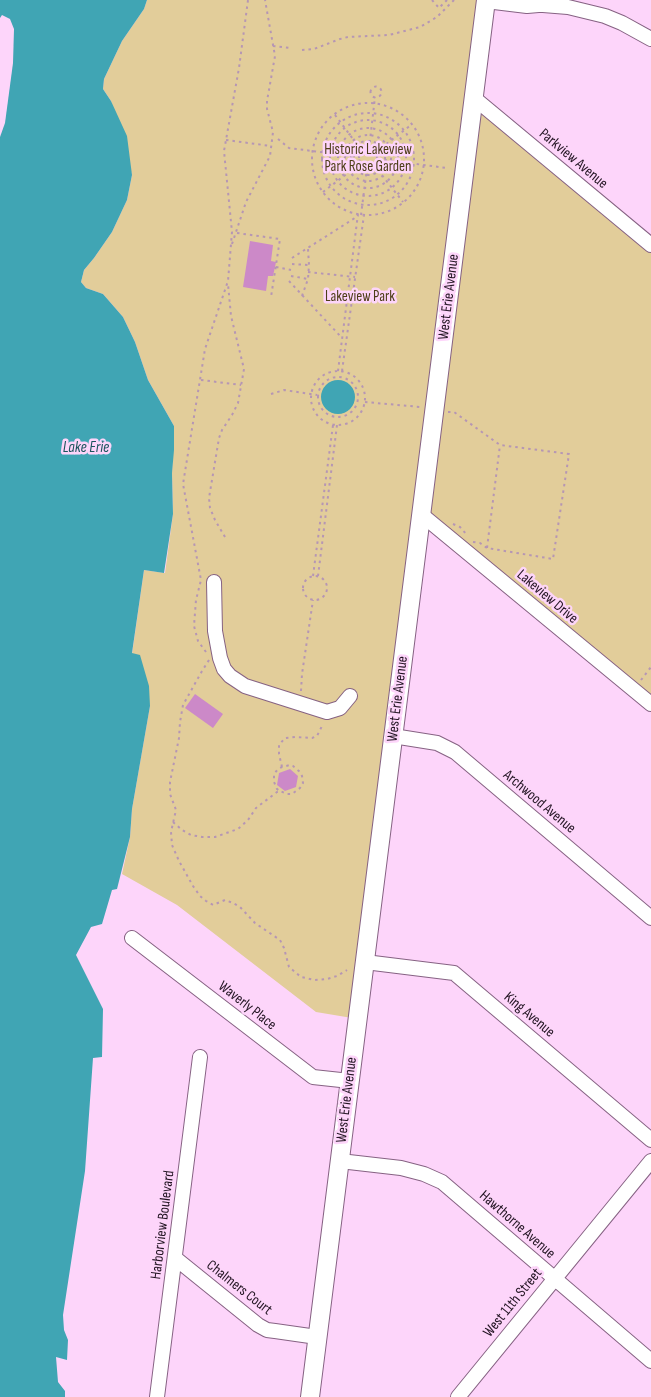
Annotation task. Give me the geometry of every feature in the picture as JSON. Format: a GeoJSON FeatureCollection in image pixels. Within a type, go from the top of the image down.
{"type":"FeatureCollection","features":[{"type":"Feature","properties":{"kind":"main road","name":"West Erie Avenue"},"geometry":{"type":"LineString","coordinates":[[310,1397],[486,0]]}},
{"type":"Feature","properties":{"kind":"street"},"geometry":{"type":"LineString","coordinates":[[486,0],[527,6],[543,5],[565,0]]}},
{"type":"Feature","properties":{"kind":"street"},"geometry":{"type":"LineString","coordinates":[[543,5],[604,16],[651,38]]}},
{"type":"Feature","properties":{"kind":"street","name":"Parkview Avenue"},"geometry":{"type":"LineString","coordinates":[[474,98],[651,245]]}},
{"type":"Feature","properties":{"kind":"street","name":"Lakeview Drive"},"geometry":{"type":"LineString","coordinates":[[422,514],[651,704]]}},
{"type":"Feature","properties":{"kind":"street"},"geometry":{"type":"LineString","coordinates":[[214,582],[215,631],[220,658],[224,669],[230,676],[245,686],[327,712],[340,708],[350,696]]}},
{"type":"Feature","properties":{"kind":"street","name":"Archwood Avenue"},"geometry":{"type":"LineString","coordinates":[[394,736],[436,743],[455,752],[651,918]]}},
{"type":"Feature","properties":{"kind":"street","name":"Waverly Place"},"geometry":{"type":"LineString","coordinates":[[132,938],[313,1077],[350,1081]]}},
{"type":"Feature","properties":{"kind":"street","name":"King Avenue"},"geometry":{"type":"LineString","coordinates":[[365,962],[454,974],[651,1140]]}},
{"type":"Feature","properties":{"kind":"street","name":"Harborview Boulevard"},"geometry":{"type":"LineString","coordinates":[[157,1397],[200,1057]]}},
{"type":"Feature","properties":{"kind":"street","name":"Hawthorne Avenue"},"geometry":{"type":"LineString","coordinates":[[340,1161],[401,1168],[424,1174],[442,1182],[651,1361]]}},
{"type":"Feature","properties":{"kind":"street","name":"West 11th Street"},"geometry":{"type":"LineString","coordinates":[[458,1397],[651,1161]]}},
{"type":"Feature","properties":{"kind":"street","name":"Chalmers Court"},"geometry":{"type":"LineString","coordinates":[[175,1258],[258,1325],[274,1331],[317,1337]]}},
{"type":"Feature","properties":{"kind":"path"},"geometry":{"type":"LineString","coordinates":[[225,537],[214,520],[209,498],[219,438],[238,403],[244,370],[231,316],[228,282],[232,232],[224,151],[239,68],[248,0]]}},
{"type":"Feature","properties":{"kind":"path"},"geometry":{"type":"LineString","coordinates":[[231,248],[246,202],[270,156],[273,132],[267,109],[267,101],[275,56],[265,0]]}},
{"type":"Feature","properties":{"kind":"path"},"geometry":{"type":"LineString","coordinates":[[432,0],[443,12]]}},
{"type":"Feature","properties":{"kind":"path"},"geometry":{"type":"LineString","coordinates":[[439,8],[447,0]]}},
{"type":"Feature","properties":{"kind":"path"},"geometry":{"type":"LineString","coordinates":[[302,50],[314,49],[348,37],[376,36],[420,27],[437,17],[454,0]]}},
{"type":"Feature","properties":{"kind":"path"},"geometry":{"type":"LineString","coordinates":[[273,46],[290,48]]}},
{"type":"Feature","properties":{"kind":"path"},"geometry":{"type":"LineString","coordinates":[[378,86],[382,92],[380,96],[375,97],[371,94],[371,90],[372,87],[378,86]]}},
{"type":"Feature","properties":{"kind":"path"},"geometry":{"type":"LineString","coordinates":[[369,149],[375,97]]}},
{"type":"Feature","properties":{"kind":"path"},"geometry":{"type":"LineString","coordinates":[[357,103],[374,103],[394,109],[409,120],[420,137],[424,156],[422,175],[413,193],[398,206],[380,214],[360,215],[344,210],[329,200],[318,186],[312,170],[312,151],[317,135],[327,120],[334,114],[357,103]]}},
{"type":"Feature","properties":{"kind":"path"},"geometry":{"type":"LineString","coordinates":[[363,112],[373,112],[389,117],[401,126],[409,137],[414,151],[414,164],[410,179],[401,191],[390,200],[362,205],[344,199],[331,187],[325,177],[322,166],[322,152],[330,131],[340,122],[350,116],[363,112]]}},
{"type":"Feature","properties":{"kind":"path"},"geometry":{"type":"LineString","coordinates":[[334,114],[362,151]]}},
{"type":"Feature","properties":{"kind":"path"},"geometry":{"type":"LineString","coordinates":[[372,120],[394,130],[402,140],[406,151],[406,163],[403,174],[387,192],[375,196],[363,196],[351,192],[340,184],[333,173],[330,160],[332,148],[338,136],[345,129],[359,122],[372,120]]}},
{"type":"Feature","properties":{"kind":"path"},"geometry":{"type":"LineString","coordinates":[[376,152],[412,125]]}},
{"type":"Feature","properties":{"kind":"path"},"geometry":{"type":"LineString","coordinates":[[372,128],[381,130],[389,136],[398,152],[398,162],[396,171],[387,182],[374,188],[364,188],[354,185],[344,176],[340,170],[338,160],[339,149],[344,140],[350,135],[361,129],[372,128]]}},
{"type":"Feature","properties":{"kind":"path"},"geometry":{"type":"LineString","coordinates":[[363,135],[371,135],[378,137],[387,144],[392,154],[392,161],[390,168],[383,177],[373,182],[365,182],[357,179],[347,168],[345,155],[349,144],[354,140],[363,135]]}},
{"type":"Feature","properties":{"kind":"path"},"geometry":{"type":"LineString","coordinates":[[278,139],[288,148],[359,157]]}},
{"type":"Feature","properties":{"kind":"path"},"geometry":{"type":"LineString","coordinates":[[226,140],[271,146]]}},
{"type":"Feature","properties":{"kind":"path"},"geometry":{"type":"LineString","coordinates":[[370,141],[382,148],[385,160],[384,165],[379,171],[372,175],[366,175],[355,168],[352,156],[358,145],[370,141]]}},
{"type":"Feature","properties":{"kind":"path"},"geometry":{"type":"LineString","coordinates":[[369,149],[376,152],[378,159],[374,165],[367,167],[361,163],[359,157],[362,151],[369,149]]}},
{"type":"Feature","properties":{"kind":"path"},"geometry":{"type":"LineString","coordinates":[[378,159],[447,168]]}},
{"type":"Feature","properties":{"kind":"path"},"geometry":{"type":"LineString","coordinates":[[323,192],[361,163]]}},
{"type":"Feature","properties":{"kind":"path"},"geometry":{"type":"LineString","coordinates":[[374,165],[402,202]]}},
{"type":"Feature","properties":{"kind":"path"},"geometry":{"type":"LineString","coordinates":[[340,377],[354,245],[367,167]]}},
{"type":"Feature","properties":{"kind":"path"},"geometry":{"type":"LineString","coordinates":[[340,371],[359,246],[360,215]]}},
{"type":"Feature","properties":{"kind":"path"},"geometry":{"type":"LineString","coordinates":[[292,258],[360,215]]}},
{"type":"Feature","properties":{"kind":"path"},"geometry":{"type":"LineString","coordinates":[[236,233],[280,239],[271,297]]}},
{"type":"Feature","properties":{"kind":"path"},"geometry":{"type":"LineString","coordinates":[[354,245],[359,246]]}},
{"type":"Feature","properties":{"kind":"path"},"geometry":{"type":"LineString","coordinates":[[302,296],[308,279],[308,248]]}},
{"type":"Feature","properties":{"kind":"path"},"geometry":{"type":"LineString","coordinates":[[292,264],[309,265]]}},
{"type":"Feature","properties":{"kind":"path"},"geometry":{"type":"LineString","coordinates":[[275,267],[291,270]]}},
{"type":"Feature","properties":{"kind":"path"},"geometry":{"type":"LineString","coordinates":[[308,272],[355,277]]}},
{"type":"Feature","properties":{"kind":"path"},"geometry":{"type":"LineString","coordinates":[[290,276],[308,279]]}},
{"type":"Feature","properties":{"kind":"path"},"geometry":{"type":"LineString","coordinates":[[289,281],[346,340]]}},
{"type":"Feature","properties":{"kind":"path"},"geometry":{"type":"LineString","coordinates":[[228,282],[205,349],[182,484],[200,580],[194,626],[198,641],[210,659],[183,705],[179,738],[170,782],[170,794],[176,810],[171,832],[172,845],[176,856],[200,896],[213,905],[225,900],[240,907],[255,923],[280,940],[290,966],[301,977],[315,980],[327,979],[347,970]]}},
{"type":"Feature","properties":{"kind":"path"},"geometry":{"type":"LineString","coordinates":[[346,309],[350,310]]}},
{"type":"Feature","properties":{"kind":"path"},"geometry":{"type":"LineString","coordinates":[[333,371],[340,371],[350,373],[363,385],[366,402],[358,418],[351,423],[335,425],[325,422],[317,416],[312,408],[311,394],[317,381],[324,375],[333,371]]}},
{"type":"Feature","properties":{"kind":"path"},"geometry":{"type":"LineString","coordinates":[[340,377],[353,383],[357,389],[358,400],[354,410],[348,415],[335,418],[328,416],[319,407],[317,395],[319,388],[328,379],[340,377]]}},
{"type":"Feature","properties":{"kind":"path"},"geometry":{"type":"LineString","coordinates":[[200,380],[241,386]]}},
{"type":"Feature","properties":{"kind":"path"},"geometry":{"type":"LineString","coordinates":[[271,394],[284,390],[317,395]]}},
{"type":"Feature","properties":{"kind":"path"},"geometry":{"type":"LineString","coordinates":[[358,400],[422,407]]}},
{"type":"Feature","properties":{"kind":"path"},"geometry":{"type":"LineString","coordinates":[[445,412],[454,412],[500,445],[569,454],[554,559],[487,548],[480,543],[473,542]]}},
{"type":"Feature","properties":{"kind":"path"},"geometry":{"type":"LineString","coordinates":[[318,576],[332,465],[335,418]]}},
{"type":"Feature","properties":{"kind":"path"},"geometry":{"type":"LineString","coordinates":[[313,576],[327,465],[335,425]]}},
{"type":"Feature","properties":{"kind":"path"},"geometry":{"type":"LineString","coordinates":[[487,548],[500,445]]}},
{"type":"Feature","properties":{"kind":"path"},"geometry":{"type":"LineString","coordinates":[[327,465],[332,465]]}},
{"type":"Feature","properties":{"kind":"path"},"geometry":{"type":"LineString","coordinates":[[323,497],[328,497]]}},
{"type":"Feature","properties":{"kind":"path"},"geometry":{"type":"LineString","coordinates":[[449,520],[460,527],[468,537]]}},
{"type":"Feature","properties":{"kind":"path"},"geometry":{"type":"LineString","coordinates":[[318,533],[324,533]]}},
{"type":"Feature","properties":{"kind":"path"},"geometry":{"type":"LineString","coordinates":[[313,576],[318,576],[325,581],[326,593],[321,599],[312,600],[305,596],[303,588],[305,581],[313,576]]}},
{"type":"Feature","properties":{"kind":"path"},"geometry":{"type":"LineString","coordinates":[[297,703],[301,689],[312,600]]}},
{"type":"Feature","properties":{"kind":"path"},"geometry":{"type":"LineString","coordinates":[[633,690],[651,667]]}},
{"type":"Feature","properties":{"kind":"path"},"geometry":{"type":"LineString","coordinates":[[282,767],[279,744],[285,738],[312,738],[317,736],[327,712]]}},
{"type":"Feature","properties":{"kind":"path"},"geometry":{"type":"LineString","coordinates":[[290,765],[302,776],[303,783],[292,794],[280,791],[274,782],[274,774],[278,769],[290,765]]}},
{"type":"Feature","properties":{"kind":"path"},"geometry":{"type":"LineString","coordinates":[[173,822],[191,835],[208,837],[224,834],[238,829],[248,820],[256,808],[280,791]]}},
{"type":"Feature","properties":{"kind":"green space","name":"Lakeview Park"},"geometry":{"type":"Polygon","coordinates":[[[147,0],[486,0],[474,98],[651,245],[651,704],[422,515],[358,1019],[316,1012],[177,905],[122,874],[130,837],[132,809],[150,706],[132,654],[144,570],[165,573],[173,514],[174,426],[148,380],[135,342],[123,317],[103,294],[86,288],[81,282],[84,270],[112,232],[127,200],[132,175],[111,101],[103,89],[104,79],[122,41],[144,9],[147,0]]]}},
{"type":"Feature","properties":{"kind":"water","name":"Lake Erie"},"geometry":{"type":"Polygon","coordinates":[[[0,0],[147,0],[144,9],[122,41],[104,79],[103,89],[111,101],[127,136],[132,175],[127,200],[112,232],[84,270],[81,282],[86,288],[103,294],[123,317],[135,342],[148,380],[174,426],[173,514],[164,573],[144,570],[132,653],[140,655],[149,686],[150,706],[132,809],[130,837],[117,889],[112,890],[102,924],[91,927],[76,955],[103,1009],[102,1057],[93,1058],[85,1171],[63,1315],[64,1330],[68,1340],[67,1360],[56,1357],[58,1382],[65,1391],[65,1397],[0,1397],[0,0]]]}},
{"type":"Feature","properties":{"kind":"water"},"geometry":{"type":"Polygon","coordinates":[[[338,380],[345,381],[350,385],[354,390],[354,404],[350,409],[345,413],[338,414],[331,413],[326,409],[322,404],[321,397],[322,390],[326,385],[331,381],[338,380]]]}},
{"type":"Feature","properties":{"kind":"pier"},"geometry":{"type":"Polygon","coordinates":[[[2,15],[10,19],[14,29],[13,63],[5,123],[0,137],[0,18],[2,15]]]}},
{"type":"Feature","properties":{"kind":"building"},"geometry":{"type":"Polygon","coordinates":[[[250,241],[273,245],[271,261],[276,262],[273,276],[268,276],[266,291],[243,287],[250,241]]]}},
{"type":"Feature","properties":{"kind":"building"},"geometry":{"type":"Polygon","coordinates":[[[195,694],[223,714],[213,728],[185,708],[195,694]]]}},
{"type":"Feature","properties":{"kind":"building"},"geometry":{"type":"Polygon","coordinates":[[[290,769],[298,776],[296,787],[285,791],[277,785],[279,773],[290,769]]]}},
{"type":"Feature","properties":{"kind":"park label","name":"Historic Lakeview Park Rose Garden"},"geometry":{"type":"Point","coordinates":[368,158]}}]}
